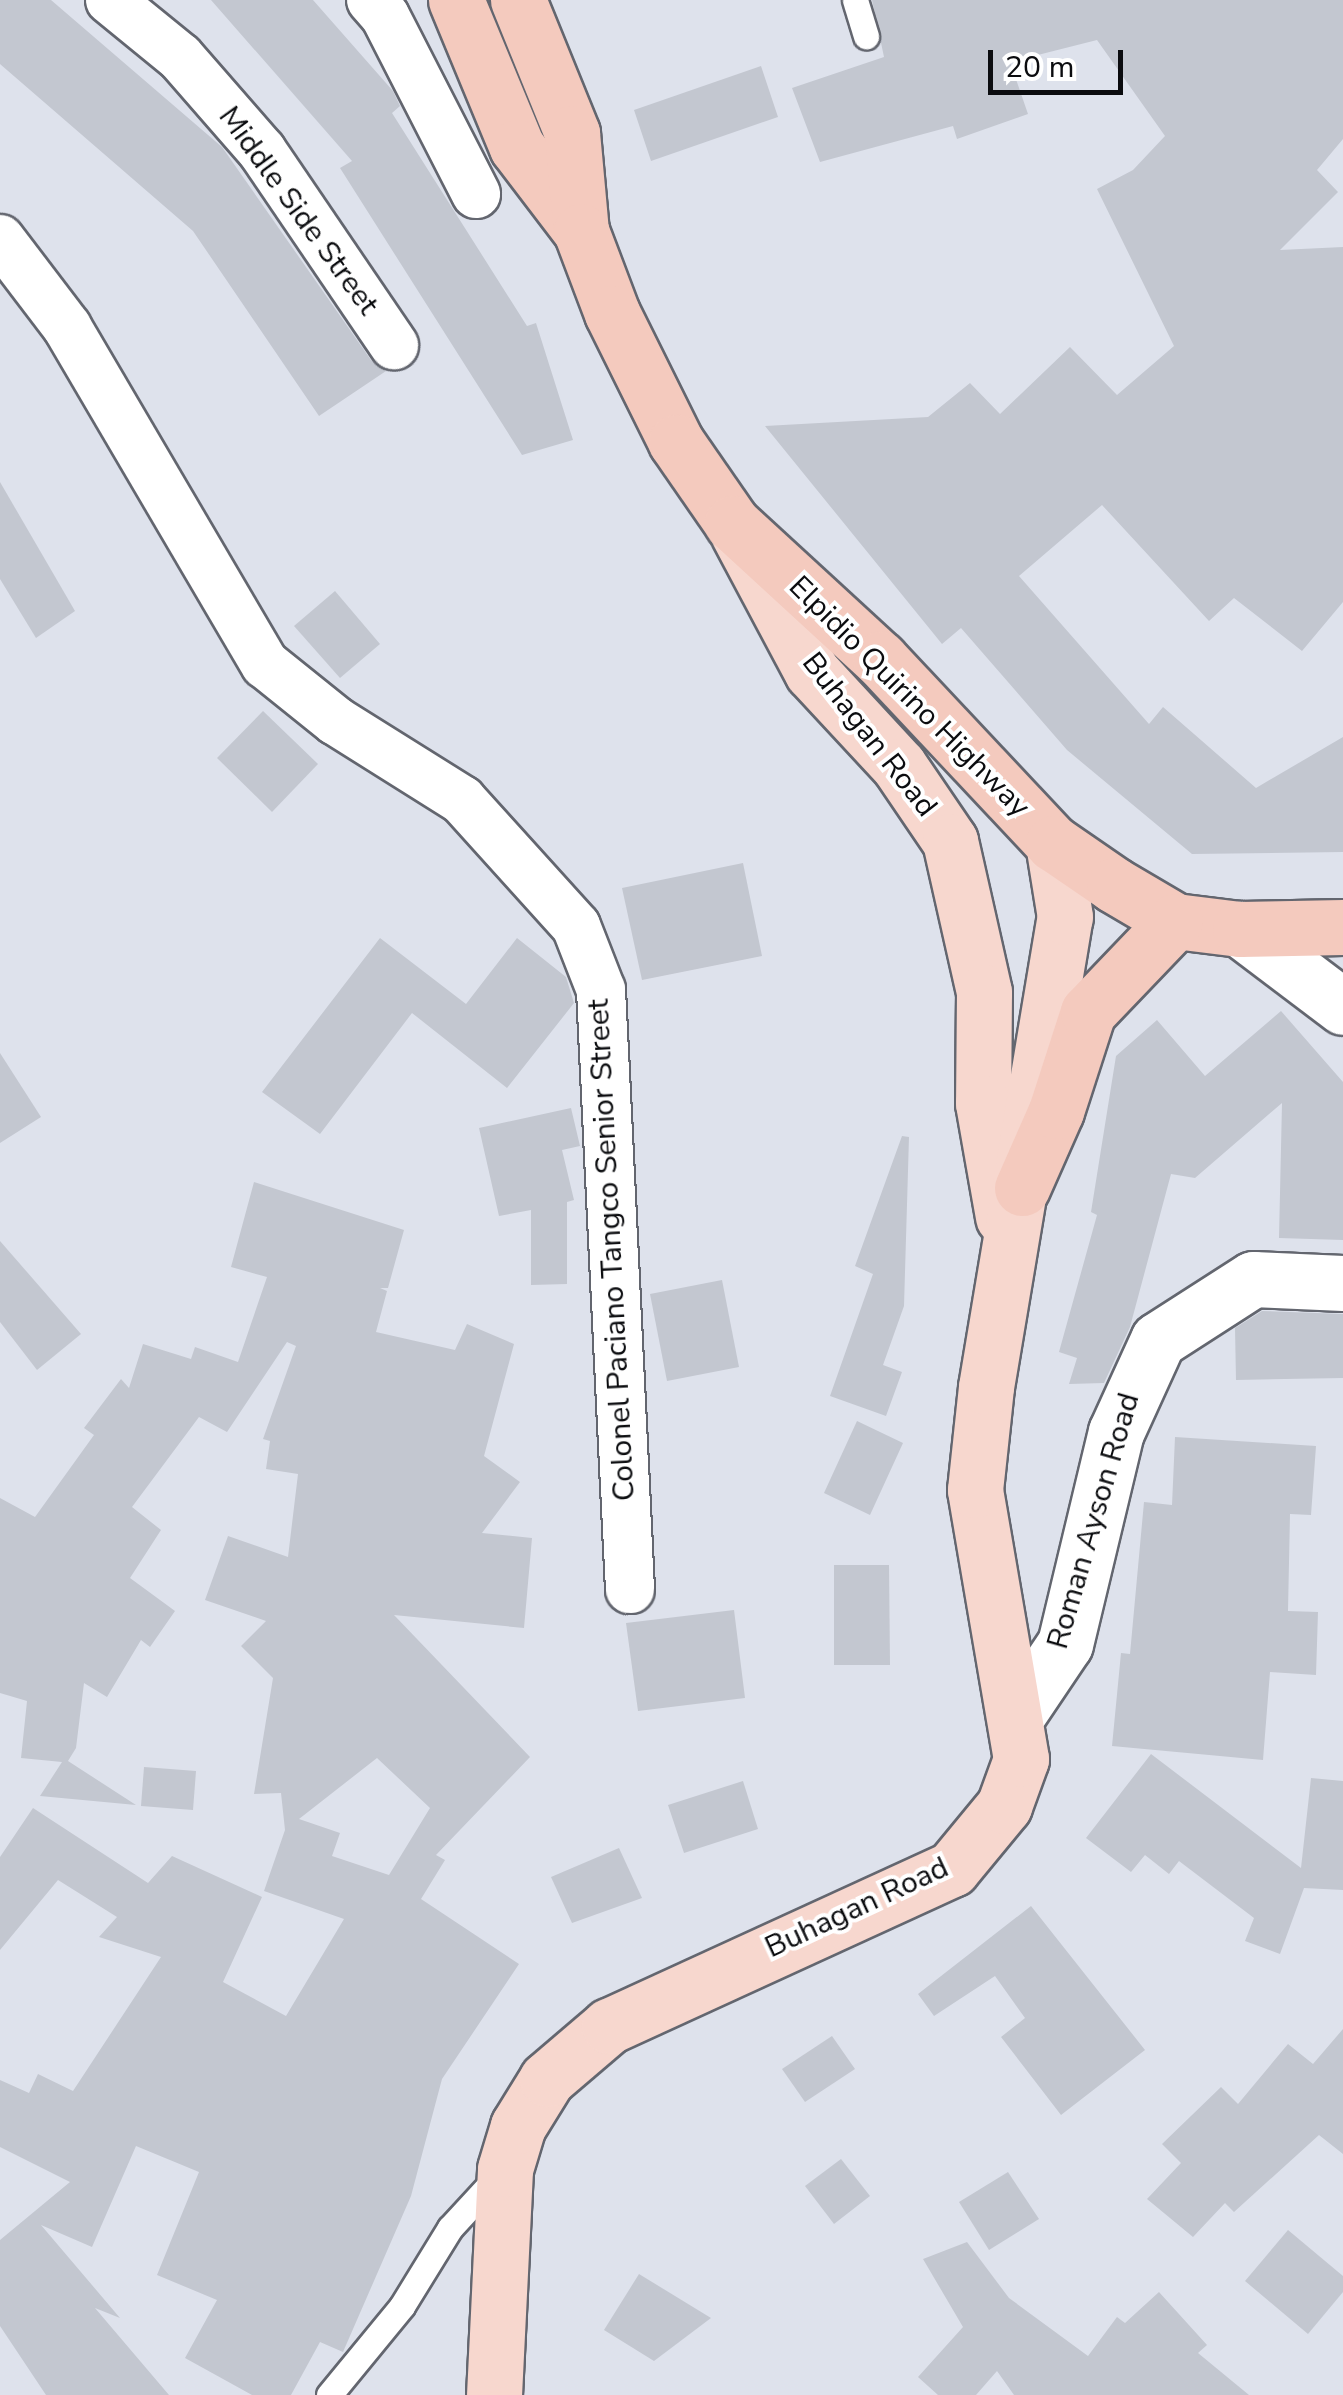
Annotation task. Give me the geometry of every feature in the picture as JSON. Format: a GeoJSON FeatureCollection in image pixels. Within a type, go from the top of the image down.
{"type":"FeatureCollection","features":[{"type":"Feature","properties":{"kind":"highway","name":"Elpidio Quirino Highway"},"geometry":{"type":"LineString","coordinates":[[456,0],[517,147],[581,231]]}},
{"type":"Feature","properties":{"kind":"highway","name":"Elpidio Quirino Highway"},"geometry":{"type":"LineString","coordinates":[[518,0],[572,133],[581,231],[612,313],[676,442],[732,523],[880,658],[1053,843],[1175,922],[1240,929],[1343,928]]}},
{"type":"Feature","properties":{"kind":"highway"},"geometry":{"type":"LineString","coordinates":[[1022,1188],[1056,1111],[1088,1012],[1175,922]]}},
{"type":"Feature","properties":{"kind":"main road","name":"Buhagan Road"},"geometry":{"type":"LineString","coordinates":[[732,523],[812,672],[899,766],[950,841],[984,992],[983,1102],[1010,1255]]}},
{"type":"Feature","properties":{"kind":"main road","name":"Buhagan Road"},"geometry":{"type":"LineString","coordinates":[[494,2395],[505,2169],[518,2126],[547,2079],[608,2026],[952,1869],[1004,1806],[1020,1759],[975,1490],[1065,917],[1053,843]]}},
{"type":"Feature","properties":{"kind":"street","name":"Middle Side Street"},"geometry":{"type":"LineString","coordinates":[[110,0],[180,57],[262,151],[394,345]]}},
{"type":"Feature","properties":{"kind":"street"},"geometry":{"type":"LineString","coordinates":[[370,0],[385,16],[476,194]]}},
{"type":"Feature","properties":{"kind":"street","name":"Colonel Paciano Tangco Senior Street"},"geometry":{"type":"LineString","coordinates":[[0,239],[67,326],[265,664],[336,721],[462,800],[576,926],[600,990],[630,1590]]}},
{"type":"Feature","properties":{"kind":"street"},"geometry":{"type":"LineString","coordinates":[[1240,929],[1343,1006]]}},
{"type":"Feature","properties":{"kind":"street","name":"Roman Ayson Road"},"geometry":{"type":"LineString","coordinates":[[1014,1718],[1065,1644],[1116,1432],[1158,1340],[1252,1280],[1343,1283]]}},
{"type":"Feature","properties":{"kind":"lane"},"geometry":{"type":"LineString","coordinates":[[856,0],[866,36]]}},
{"type":"Feature","properties":{"kind":"lane"},"geometry":{"type":"LineString","coordinates":[[329,2395],[402,2306],[450,2228],[505,2169]]}},
{"type":"Feature","properties":{"kind":"building"},"geometry":{"type":"Polygon","coordinates":[[[0,0],[51,0],[222,147],[371,360],[386,371],[319,416],[193,231],[0,64],[0,0]]]}},
{"type":"Feature","properties":{"kind":"building"},"geometry":{"type":"Polygon","coordinates":[[[211,0],[313,0],[393,91],[400,106],[392,113],[527,326],[536,323],[573,440],[522,455],[340,168],[352,161],[211,0]]]}},
{"type":"Feature","properties":{"kind":"building"},"geometry":{"type":"Polygon","coordinates":[[[872,0],[1343,0],[1343,139],[1317,170],[1338,192],[1280,250],[1343,247],[1343,602],[1302,651],[1234,598],[1209,621],[1102,505],[1019,576],[1149,724],[1163,707],[1256,788],[1343,737],[1343,852],[1192,854],[1067,750],[961,628],[942,644],[765,426],[928,417],[970,383],[1000,414],[1070,347],[1117,395],[1174,346],[1097,189],[1133,170],[1165,136],[1097,40],[1010,62],[1028,114],[957,139],[953,126],[820,162],[792,88],[884,57],[872,0]]]}},
{"type":"Feature","properties":{"kind":"building"},"geometry":{"type":"Polygon","coordinates":[[[761,66],[778,117],[651,161],[634,110],[761,66]]]}},
{"type":"Feature","properties":{"kind":"building"},"geometry":{"type":"Polygon","coordinates":[[[0,482],[75,611],[36,638],[0,579],[0,482]]]}},
{"type":"Feature","properties":{"kind":"building"},"geometry":{"type":"Polygon","coordinates":[[[335,591],[380,644],[340,678],[294,626],[335,591]]]}},
{"type":"Feature","properties":{"kind":"building"},"geometry":{"type":"Polygon","coordinates":[[[263,711],[318,764],[272,812],[217,758],[263,711]]]}},
{"type":"Feature","properties":{"kind":"building"},"geometry":{"type":"Polygon","coordinates":[[[743,863],[762,956],[642,980],[622,888],[743,863]]]}},
{"type":"Feature","properties":{"kind":"building"},"geometry":{"type":"Polygon","coordinates":[[[380,938],[466,1004],[517,938],[566,977],[574,1003],[507,1088],[412,1013],[320,1134],[262,1092],[380,938]]]}},
{"type":"Feature","properties":{"kind":"building"},"geometry":{"type":"Polygon","coordinates":[[[1281,1011],[1343,1082],[1343,1240],[1279,1238],[1282,1103],[1195,1178],[1171,1174],[1130,1327],[1104,1383],[1069,1384],[1077,1358],[1059,1352],[1097,1215],[1091,1212],[1116,1056],[1157,1020],[1205,1076],[1281,1011]]]}},
{"type":"Feature","properties":{"kind":"building"},"geometry":{"type":"Polygon","coordinates":[[[0,1053],[41,1117],[0,1143],[0,1053]]]}},
{"type":"Feature","properties":{"kind":"building"},"geometry":{"type":"Polygon","coordinates":[[[571,1108],[580,1146],[562,1150],[574,1200],[567,1202],[567,1284],[531,1285],[531,1210],[499,1216],[479,1128],[571,1108]]]}},
{"type":"Feature","properties":{"kind":"building"},"geometry":{"type":"Polygon","coordinates":[[[902,1136],[909,1137],[904,1306],[883,1365],[902,1372],[886,1416],[830,1396],[873,1274],[855,1266],[902,1136]]]}},
{"type":"Feature","properties":{"kind":"building"},"geometry":{"type":"Polygon","coordinates":[[[254,1182],[404,1230],[388,1288],[380,1288],[387,1291],[376,1332],[455,1350],[467,1324],[514,1344],[484,1456],[520,1482],[482,1533],[532,1538],[524,1628],[394,1615],[530,1757],[436,1855],[445,1860],[421,1899],[519,1964],[442,2079],[411,2196],[343,2352],[320,2342],[291,2395],[252,2395],[185,2358],[217,2300],[157,2275],[199,2172],[136,2146],[92,2247],[41,2225],[120,2318],[95,2308],[169,2395],[46,2395],[0,2326],[0,2240],[70,2182],[0,2147],[0,2080],[29,2093],[38,2074],[73,2091],[161,1957],[99,1937],[117,1917],[58,1880],[0,1950],[0,1857],[33,1808],[148,1883],[172,1856],[262,1897],[223,1982],[286,2016],[344,1919],[264,1891],[285,1830],[281,1793],[254,1794],[273,1678],[241,1646],[266,1621],[205,1600],[228,1536],[288,1557],[298,1474],[266,1469],[270,1441],[263,1439],[296,1346],[287,1342],[227,1432],[199,1417],[132,1507],[161,1530],[130,1578],[175,1611],[150,1647],[141,1640],[107,1697],[84,1683],[76,1748],[68,1761],[136,1805],[40,1796],[62,1762],[21,1758],[27,1701],[0,1693],[0,1498],[35,1517],[94,1435],[84,1428],[121,1379],[129,1388],[143,1344],[191,1359],[195,1347],[238,1362],[267,1277],[231,1267],[254,1182]],[[377,1758],[299,1819],[340,1833],[332,1856],[389,1875],[430,1808],[377,1758]]]}},
{"type":"Feature","properties":{"kind":"building"},"geometry":{"type":"Polygon","coordinates":[[[0,1241],[81,1334],[37,1370],[0,1322],[0,1241]]]}},
{"type":"Feature","properties":{"kind":"building"},"geometry":{"type":"Polygon","coordinates":[[[722,1280],[739,1367],[667,1381],[650,1294],[722,1280]]]}},
{"type":"Feature","properties":{"kind":"building"},"geometry":{"type":"Polygon","coordinates":[[[1262,1311],[1343,1314],[1343,1378],[1236,1380],[1235,1328],[1262,1311]]]}},
{"type":"Feature","properties":{"kind":"building"},"geometry":{"type":"Polygon","coordinates":[[[857,1421],[903,1443],[870,1515],[824,1493],[857,1421]]]}},
{"type":"Feature","properties":{"kind":"building"},"geometry":{"type":"Polygon","coordinates":[[[1175,1437],[1316,1446],[1311,1515],[1290,1514],[1288,1611],[1318,1612],[1316,1675],[1270,1672],[1263,1760],[1112,1746],[1121,1653],[1130,1654],[1144,1502],[1172,1505],[1175,1437]]]}},
{"type":"Feature","properties":{"kind":"building"},"geometry":{"type":"Polygon","coordinates":[[[834,1565],[889,1565],[890,1665],[834,1665],[834,1565]]]}},
{"type":"Feature","properties":{"kind":"building"},"geometry":{"type":"Polygon","coordinates":[[[734,1610],[745,1698],[638,1711],[626,1623],[734,1610]]]}},
{"type":"Feature","properties":{"kind":"building"},"geometry":{"type":"Polygon","coordinates":[[[1151,1754],[1301,1868],[1311,1778],[1343,1781],[1343,1890],[1304,1888],[1280,1954],[1245,1941],[1254,1918],[1179,1861],[1169,1874],[1145,1855],[1131,1872],[1086,1838],[1151,1754]]]}},
{"type":"Feature","properties":{"kind":"building"},"geometry":{"type":"Polygon","coordinates":[[[144,1767],[196,1771],[193,1810],[141,1806],[144,1767]]]}},
{"type":"Feature","properties":{"kind":"building"},"geometry":{"type":"Polygon","coordinates":[[[743,1781],[758,1829],[684,1853],[668,1805],[743,1781]]]}},
{"type":"Feature","properties":{"kind":"building"},"geometry":{"type":"Polygon","coordinates":[[[619,1848],[642,1898],[572,1923],[551,1877],[619,1848]]]}},
{"type":"Feature","properties":{"kind":"building"},"geometry":{"type":"Polygon","coordinates":[[[1031,1906],[1145,2050],[1061,2115],[1001,2037],[1025,2018],[995,1976],[934,2016],[918,1994],[1031,1906]]]}},
{"type":"Feature","properties":{"kind":"building"},"geometry":{"type":"Polygon","coordinates":[[[1343,2029],[1343,2154],[1319,2135],[1234,2212],[1225,2203],[1193,2237],[1147,2199],[1181,2163],[1162,2144],[1221,2087],[1238,2104],[1288,2044],[1313,2064],[1343,2029]]]}},
{"type":"Feature","properties":{"kind":"building"},"geometry":{"type":"Polygon","coordinates":[[[832,2036],[855,2069],[805,2102],[782,2069],[832,2036]]]}},
{"type":"Feature","properties":{"kind":"building"},"geometry":{"type":"Polygon","coordinates":[[[841,2159],[870,2196],[834,2224],[805,2186],[841,2159]]]}},
{"type":"Feature","properties":{"kind":"building"},"geometry":{"type":"Polygon","coordinates":[[[1008,2172],[1039,2219],[989,2250],[959,2202],[1008,2172]]]}},
{"type":"Feature","properties":{"kind":"building"},"geometry":{"type":"Polygon","coordinates":[[[1288,2230],[1343,2276],[1343,2292],[1308,2334],[1245,2281],[1288,2230]]]}},
{"type":"Feature","properties":{"kind":"building"},"geometry":{"type":"Polygon","coordinates":[[[967,2242],[1009,2298],[1088,2356],[1117,2317],[1125,2323],[1159,2292],[1207,2345],[1198,2353],[1249,2395],[1014,2395],[997,2371],[976,2395],[938,2395],[918,2377],[963,2327],[923,2259],[967,2242]]]}},
{"type":"Feature","properties":{"kind":"building"},"geometry":{"type":"Polygon","coordinates":[[[639,2274],[711,2318],[654,2361],[604,2330],[639,2274]]]}}]}
